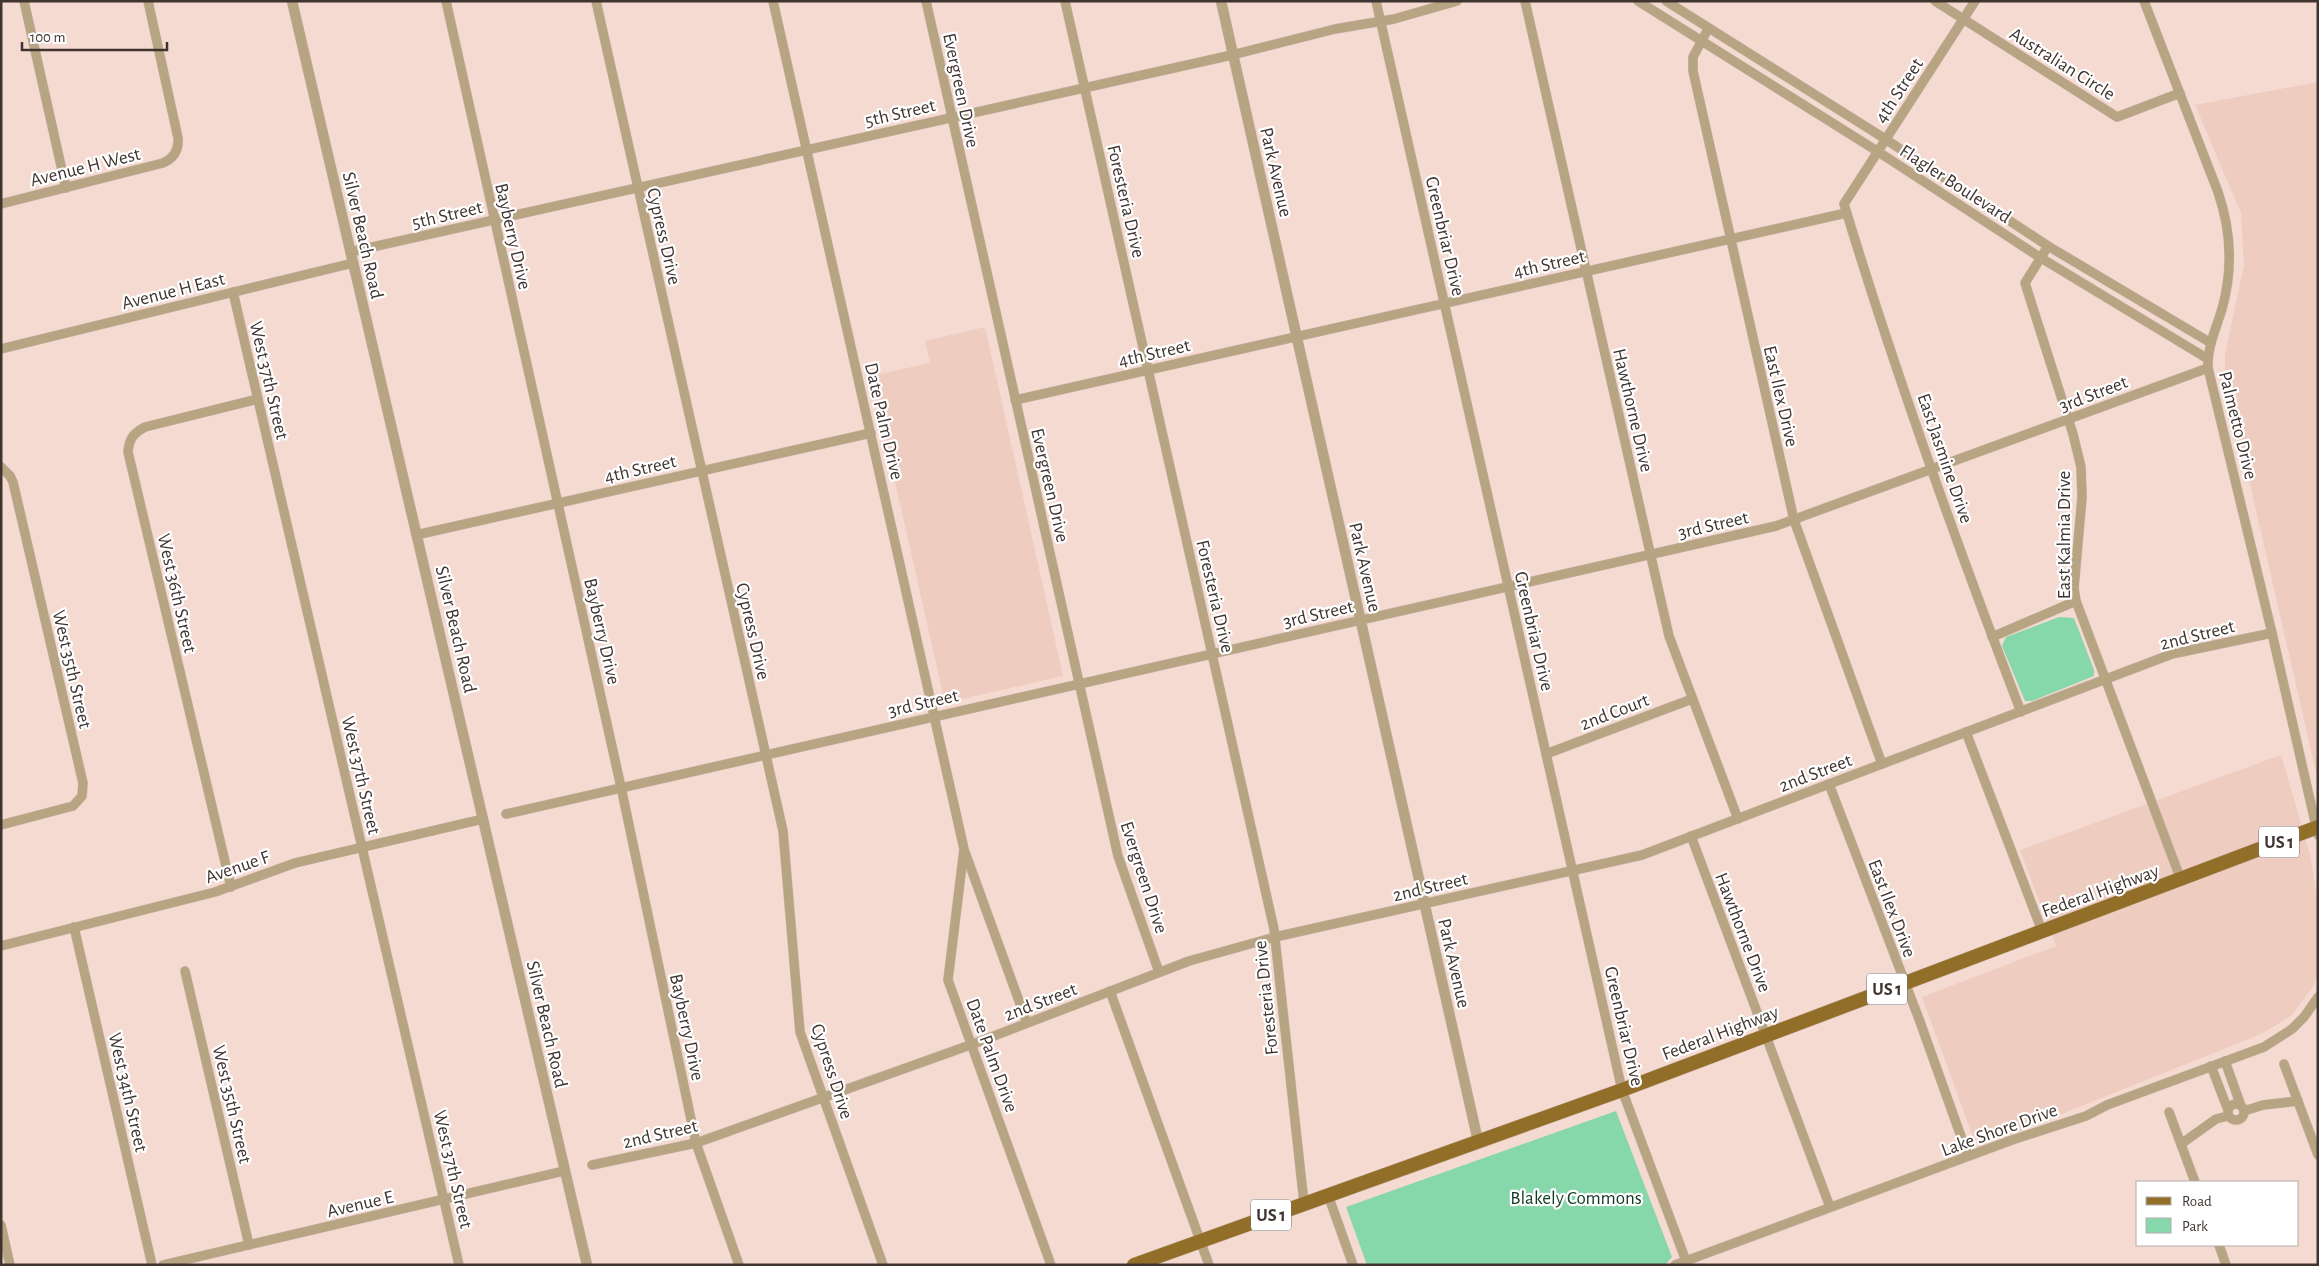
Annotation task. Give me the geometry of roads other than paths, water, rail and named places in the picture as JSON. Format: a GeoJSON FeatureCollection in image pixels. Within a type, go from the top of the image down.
{"type":"FeatureCollection","features":[{"type":"Feature","properties":{"kind":"main road","name":"Federal Highway"},"geometry":{"type":"LineString","coordinates":[[1134,1265],[1622,1090],[2317,829]]}},
{"type":"Feature","properties":{"kind":"street"},"geometry":{"type":"LineString","coordinates":[[24,1],[66,188]]}},
{"type":"Feature","properties":{"kind":"street","name":"Avenue H West"},"geometry":{"type":"LineString","coordinates":[[1,204],[164,163],[174,155],[178,138],[148,1]]}},
{"type":"Feature","properties":{"kind":"street","name":"Silver Beach Road"},"geometry":{"type":"LineString","coordinates":[[292,1],[587,1265]]}},
{"type":"Feature","properties":{"kind":"street","name":"Bayberry Drive"},"geometry":{"type":"LineString","coordinates":[[446,1],[621,787],[696,1143],[739,1265]]}},
{"type":"Feature","properties":{"kind":"street","name":"Cypress Drive"},"geometry":{"type":"LineString","coordinates":[[596,1],[783,831],[800,1032],[883,1265]]}},
{"type":"Feature","properties":{"kind":"street","name":"Date Palm Drive"},"geometry":{"type":"LineString","coordinates":[[773,1],[964,849],[1026,1023]]}},
{"type":"Feature","properties":{"kind":"street","name":"Evergreen Drive"},"geometry":{"type":"LineString","coordinates":[[926,1],[1118,856],[1159,972]]}},
{"type":"Feature","properties":{"kind":"street","name":"Foresteria Drive"},"geometry":{"type":"LineString","coordinates":[[1065,1],[1275,937],[1304,1204]]}},
{"type":"Feature","properties":{"kind":"street","name":"Park Avenue"},"geometry":{"type":"LineString","coordinates":[[1221,1],[1478,1141]]}},
{"type":"Feature","properties":{"kind":"street","name":"Greenbriar Drive"},"geometry":{"type":"LineString","coordinates":[[1376,1],[1622,1090],[1686,1261]]}},
{"type":"Feature","properties":{"kind":"street","name":"5th Street"},"geometry":{"type":"LineString","coordinates":[[351,257],[494,220],[1084,86],[1232,55],[1457,1]]}},
{"type":"Feature","properties":{"kind":"street","name":"Hawthorne Drive"},"geometry":{"type":"LineString","coordinates":[[1525,1],[1669,636],[1738,819]]}},
{"type":"Feature","properties":{"kind":"street","name":"Flagler Boulevard"},"geometry":{"type":"LineString","coordinates":[[1638,1],[1700,42],[1877,151],[2041,258],[2208,363]]}},
{"type":"Feature","properties":{"kind":"street","name":"Flagler Boulevard"},"geometry":{"type":"LineString","coordinates":[[1666,1],[2048,246],[2211,343]]}},
{"type":"Feature","properties":{"kind":"street","name":"Australian Circle"},"geometry":{"type":"LineString","coordinates":[[1935,1],[2117,117],[2180,93]]}},
{"type":"Feature","properties":{"kind":"street","name":"4th Street"},"geometry":{"type":"LineString","coordinates":[[1015,400],[1846,213],[1844,204],[1974,1]]}},
{"type":"Feature","properties":{"kind":"street","name":"Palmetto Drive"},"geometry":{"type":"LineString","coordinates":[[2144,1],[2223,206],[2228,235],[2228,279],[2222,309],[2211,343],[2208,363],[2317,829]]}},
{"type":"Feature","properties":{"kind":"street","name":"East Ilex Drive"},"geometry":{"type":"LineString","coordinates":[[1708,29],[1693,57],[1692,71],[1794,520],[1882,764]]}},
{"type":"Feature","properties":{"kind":"street","name":"East Jasmine Drive"},"geometry":{"type":"LineString","coordinates":[[1846,213],[1931,468],[2021,712]]}},
{"type":"Feature","properties":{"kind":"street","name":"East Kalmia Drive"},"geometry":{"type":"LineString","coordinates":[[2048,246],[2025,283],[2069,420],[2081,467],[2082,497],[2074,588],[2076,602],[2181,880]]}},
{"type":"Feature","properties":{"kind":"street","name":"Avenue H East"},"geometry":{"type":"LineString","coordinates":[[1,349],[233,292],[351,257]]}},
{"type":"Feature","properties":{"kind":"street","name":"West 37th Street"},"geometry":{"type":"LineString","coordinates":[[233,292],[459,1265]]}},
{"type":"Feature","properties":{"kind":"street","name":"3rd Street"},"geometry":{"type":"LineString","coordinates":[[506,814],[1776,526],[1931,468],[2069,420],[2208,363]]}},
{"type":"Feature","properties":{"kind":"street","name":"West 36th Street"},"geometry":{"type":"LineString","coordinates":[[231,887],[128,452],[129,444],[135,432],[145,427],[258,399]]}},
{"type":"Feature","properties":{"kind":"street","name":"4th Street"},"geometry":{"type":"LineString","coordinates":[[416,535],[871,433]]}},
{"type":"Feature","properties":{"kind":"street","name":"West 35th Street"},"geometry":{"type":"LineString","coordinates":[[1,467],[13,482],[83,783],[82,796],[73,806],[1,825]]}},
{"type":"Feature","properties":{"kind":"street"},"geometry":{"type":"LineString","coordinates":[[1992,637],[2076,602]]}},
{"type":"Feature","properties":{"kind":"street","name":"2nd Street"},"geometry":{"type":"LineString","coordinates":[[592,1165],[696,1143],[973,1044],[1189,961],[1275,937],[1642,855],[2172,654],[2272,633]]}},
{"type":"Feature","properties":{"kind":"street","name":"2nd Court"},"geometry":{"type":"LineString","coordinates":[[1546,754],[1692,699]]}},
{"type":"Feature","properties":{"kind":"street"},"geometry":{"type":"LineString","coordinates":[[1966,732],[2042,931]]}},
{"type":"Feature","properties":{"kind":"street","name":"East Ilex Drive"},"geometry":{"type":"LineString","coordinates":[[1828,784],[1919,1019],[1968,1156]]}},
{"type":"Feature","properties":{"kind":"street","name":"Avenue F"},"geometry":{"type":"LineString","coordinates":[[1,946],[231,887],[295,863],[483,819]]}},
{"type":"Feature","properties":{"kind":"street","name":"Hawthorne Drive"},"geometry":{"type":"LineString","coordinates":[[1691,836],[1830,1207]]}},
{"type":"Feature","properties":{"kind":"street","name":"Date Palm Drive"},"geometry":{"type":"LineString","coordinates":[[964,849],[948,980],[973,1044],[1051,1265]]}},
{"type":"Feature","properties":{"kind":"street","name":"West 34th Street"},"geometry":{"type":"LineString","coordinates":[[74,927],[152,1265]]}},
{"type":"Feature","properties":{"kind":"street","name":"West 35th Street"},"geometry":{"type":"LineString","coordinates":[[185,971],[249,1245]]}},
{"type":"Feature","properties":{"kind":"street"},"geometry":{"type":"LineString","coordinates":[[1110,991],[1209,1265]]}},
{"type":"Feature","properties":{"kind":"street","name":"Lake Shore Drive"},"geometry":{"type":"LineString","coordinates":[[1675,1265],[1968,1156],[2086,1116],[2107,1105],[2264,1047],[2278,1039],[2304,1017],[2318,997]]}},
{"type":"Feature","properties":{"kind":"street"},"geometry":{"type":"LineString","coordinates":[[2211,1066],[2228,1113],[2234,1120],[2238,1120],[2243,1116],[2242,1109],[2225,1061]]}},
{"type":"Feature","properties":{"kind":"street"},"geometry":{"type":"LineString","coordinates":[[2284,1064],[2318,1155]]}},
{"type":"Feature","properties":{"kind":"street"},"geometry":{"type":"LineString","coordinates":[[2181,1144],[2216,1119],[2228,1113],[2232,1105],[2242,1109],[2298,1100]]}},
{"type":"Feature","properties":{"kind":"street"},"geometry":{"type":"LineString","coordinates":[[2169,1112],[2195,1181]]}},
{"type":"Feature","properties":{"kind":"street","name":"Avenue E"},"geometry":{"type":"LineString","coordinates":[[163,1265],[444,1201],[564,1171]]}},
{"type":"Feature","properties":{"kind":"street"},"geometry":{"type":"LineString","coordinates":[[1328,1195],[1353,1265]]}},
{"type":"Feature","properties":{"kind":"street"},"geometry":{"type":"LineString","coordinates":[[1,1226],[10,1265]]}},
{"type":"Feature","properties":{"kind":"street"},"geometry":{"type":"LineString","coordinates":[[2219,1246],[2226,1265]]}},
{"type":"Feature","properties":{"kind":"park label","name":"Blakely Commons"},"geometry":{"type":"Point","coordinates":[1576,1197]}}]}
